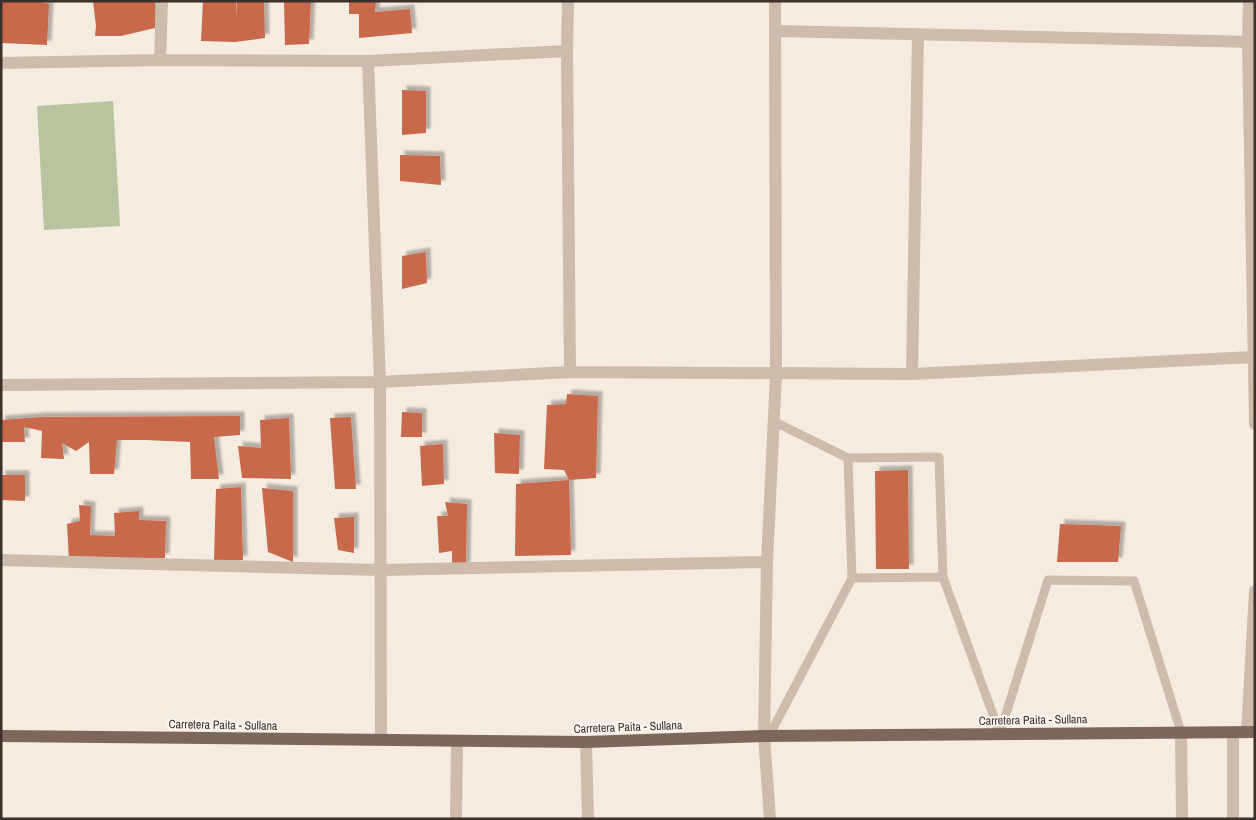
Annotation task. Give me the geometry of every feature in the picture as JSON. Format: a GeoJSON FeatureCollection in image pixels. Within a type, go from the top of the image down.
{"type":"FeatureCollection","features":[{"type":"Feature","properties":{"kind":"main road","name":"Carretera Paita - Sullana"},"geometry":{"type":"LineString","coordinates":[[1,736],[586,742],[767,736],[1251,732]]}},
{"type":"Feature","properties":{"kind":"street"},"geometry":{"type":"LineString","coordinates":[[160,60],[162,1]]}},
{"type":"Feature","properties":{"kind":"street"},"geometry":{"type":"LineString","coordinates":[[568,1],[570,372]]}},
{"type":"Feature","properties":{"kind":"street"},"geometry":{"type":"LineString","coordinates":[[770,819],[767,736],[767,562],[776,374],[776,1]]}},
{"type":"Feature","properties":{"kind":"street"},"geometry":{"type":"LineString","coordinates":[[1249,1],[1252,42],[1255,424]]}},
{"type":"Feature","properties":{"kind":"street"},"geometry":{"type":"LineString","coordinates":[[776,30],[1252,42]]}},
{"type":"Feature","properties":{"kind":"street"},"geometry":{"type":"LineString","coordinates":[[912,374],[918,34]]}},
{"type":"Feature","properties":{"kind":"street"},"geometry":{"type":"LineString","coordinates":[[1,63],[160,60],[368,61],[567,51]]}},
{"type":"Feature","properties":{"kind":"street"},"geometry":{"type":"LineString","coordinates":[[368,61],[380,382],[381,740]]}},
{"type":"Feature","properties":{"kind":"street"},"geometry":{"type":"LineString","coordinates":[[1,385],[380,382],[570,372],[912,374],[1253,357]]}},
{"type":"Feature","properties":{"kind":"street"},"geometry":{"type":"LineString","coordinates":[[1,560],[381,570],[767,562]]}},
{"type":"Feature","properties":{"kind":"street"},"geometry":{"type":"LineString","coordinates":[[1251,732],[1255,591]]}},
{"type":"Feature","properties":{"kind":"street"},"geometry":{"type":"LineString","coordinates":[[1181,732],[1182,819]]}},
{"type":"Feature","properties":{"kind":"street"},"geometry":{"type":"LineString","coordinates":[[1233,732],[1233,819]]}},
{"type":"Feature","properties":{"kind":"street"},"geometry":{"type":"LineString","coordinates":[[456,819],[457,741]]}},
{"type":"Feature","properties":{"kind":"street"},"geometry":{"type":"LineString","coordinates":[[586,742],[588,819]]}},
{"type":"Feature","properties":{"kind":"lane"},"geometry":{"type":"LineString","coordinates":[[775,422],[848,458],[939,457],[943,577],[1000,734]]}},
{"type":"Feature","properties":{"kind":"lane"},"geometry":{"type":"LineString","coordinates":[[767,736],[852,578],[848,458]]}},
{"type":"Feature","properties":{"kind":"lane"},"geometry":{"type":"LineString","coordinates":[[852,578],[943,577]]}},
{"type":"Feature","properties":{"kind":"lane"},"geometry":{"type":"LineString","coordinates":[[1000,734],[1048,580],[1134,581],[1181,732]]}},
{"type":"Feature","properties":{"kind":"green space"},"geometry":{"type":"Polygon","coordinates":[[[113,101],[120,226],[44,230],[37,106],[113,101]]]}},
{"type":"Feature","properties":{"kind":"building"},"geometry":{"type":"Polygon","coordinates":[[[1,1],[37,1],[49,4],[47,45],[1,43],[1,1]]]}},
{"type":"Feature","properties":{"kind":"building"},"geometry":{"type":"Polygon","coordinates":[[[93,1],[155,1],[155,28],[121,36],[95,36],[96,26],[93,1]]]}},
{"type":"Feature","properties":{"kind":"building"},"geometry":{"type":"Polygon","coordinates":[[[203,1],[236,2],[236,18],[237,1],[264,1],[265,38],[235,42],[201,41],[203,1]]]}},
{"type":"Feature","properties":{"kind":"building"},"geometry":{"type":"Polygon","coordinates":[[[284,1],[311,1],[309,44],[285,45],[284,1]]]}},
{"type":"Feature","properties":{"kind":"building"},"geometry":{"type":"Polygon","coordinates":[[[349,1],[376,1],[375,12],[410,9],[412,33],[359,38],[359,14],[349,14],[349,1]]]}},
{"type":"Feature","properties":{"kind":"building"},"geometry":{"type":"Polygon","coordinates":[[[402,90],[426,91],[426,133],[402,135],[402,90]]]}},
{"type":"Feature","properties":{"kind":"building"},"geometry":{"type":"Polygon","coordinates":[[[400,155],[440,156],[441,185],[400,181],[400,155]]]}},
{"type":"Feature","properties":{"kind":"building"},"geometry":{"type":"Polygon","coordinates":[[[426,252],[427,283],[402,289],[402,256],[426,252]]]}},
{"type":"Feature","properties":{"kind":"building"},"geometry":{"type":"Polygon","coordinates":[[[567,394],[598,396],[596,478],[569,480],[564,470],[544,469],[547,405],[566,404],[567,394]]]}},
{"type":"Feature","properties":{"kind":"building"},"geometry":{"type":"Polygon","coordinates":[[[402,412],[422,413],[422,437],[401,437],[402,412]]]}},
{"type":"Feature","properties":{"kind":"building"},"geometry":{"type":"Polygon","coordinates":[[[240,416],[240,435],[214,437],[219,479],[191,479],[190,442],[117,440],[114,474],[90,474],[89,442],[76,451],[62,443],[64,459],[41,458],[42,431],[24,427],[25,442],[1,442],[1,420],[42,417],[240,416]]]}},
{"type":"Feature","properties":{"kind":"building"},"geometry":{"type":"Polygon","coordinates":[[[351,417],[356,489],[335,489],[330,418],[351,417]]]}},
{"type":"Feature","properties":{"kind":"building"},"geometry":{"type":"Polygon","coordinates":[[[289,418],[291,479],[242,478],[238,446],[261,448],[260,420],[289,418]]]}},
{"type":"Feature","properties":{"kind":"building"},"geometry":{"type":"Polygon","coordinates":[[[494,433],[520,435],[519,474],[495,473],[494,433]]]}},
{"type":"Feature","properties":{"kind":"building"},"geometry":{"type":"Polygon","coordinates":[[[443,444],[444,484],[422,486],[420,446],[443,444]]]}},
{"type":"Feature","properties":{"kind":"building"},"geometry":{"type":"Polygon","coordinates":[[[908,470],[909,569],[876,569],[875,471],[908,470]]]}},
{"type":"Feature","properties":{"kind":"building"},"geometry":{"type":"Polygon","coordinates":[[[1,475],[25,475],[25,501],[1,500],[1,475]]]}},
{"type":"Feature","properties":{"kind":"building"},"geometry":{"type":"Polygon","coordinates":[[[569,480],[571,555],[515,556],[516,484],[569,480]]]}},
{"type":"Feature","properties":{"kind":"building"},"geometry":{"type":"Polygon","coordinates":[[[241,487],[243,560],[214,561],[216,489],[241,487]]]}},
{"type":"Feature","properties":{"kind":"building"},"geometry":{"type":"Polygon","coordinates":[[[262,488],[293,491],[293,562],[268,552],[262,488]]]}},
{"type":"Feature","properties":{"kind":"building"},"geometry":{"type":"Polygon","coordinates":[[[445,502],[467,504],[466,567],[452,568],[452,551],[439,553],[437,516],[448,516],[445,502]]]}},
{"type":"Feature","properties":{"kind":"building"},"geometry":{"type":"Polygon","coordinates":[[[79,505],[91,506],[90,535],[115,536],[114,513],[139,511],[139,520],[166,521],[165,558],[69,561],[67,524],[80,521],[79,505]]]}},
{"type":"Feature","properties":{"kind":"building"},"geometry":{"type":"Polygon","coordinates":[[[354,517],[354,553],[338,550],[334,518],[354,517]]]}},
{"type":"Feature","properties":{"kind":"building"},"geometry":{"type":"Polygon","coordinates":[[[1060,524],[1121,526],[1118,562],[1057,562],[1060,524]]]}}]}
